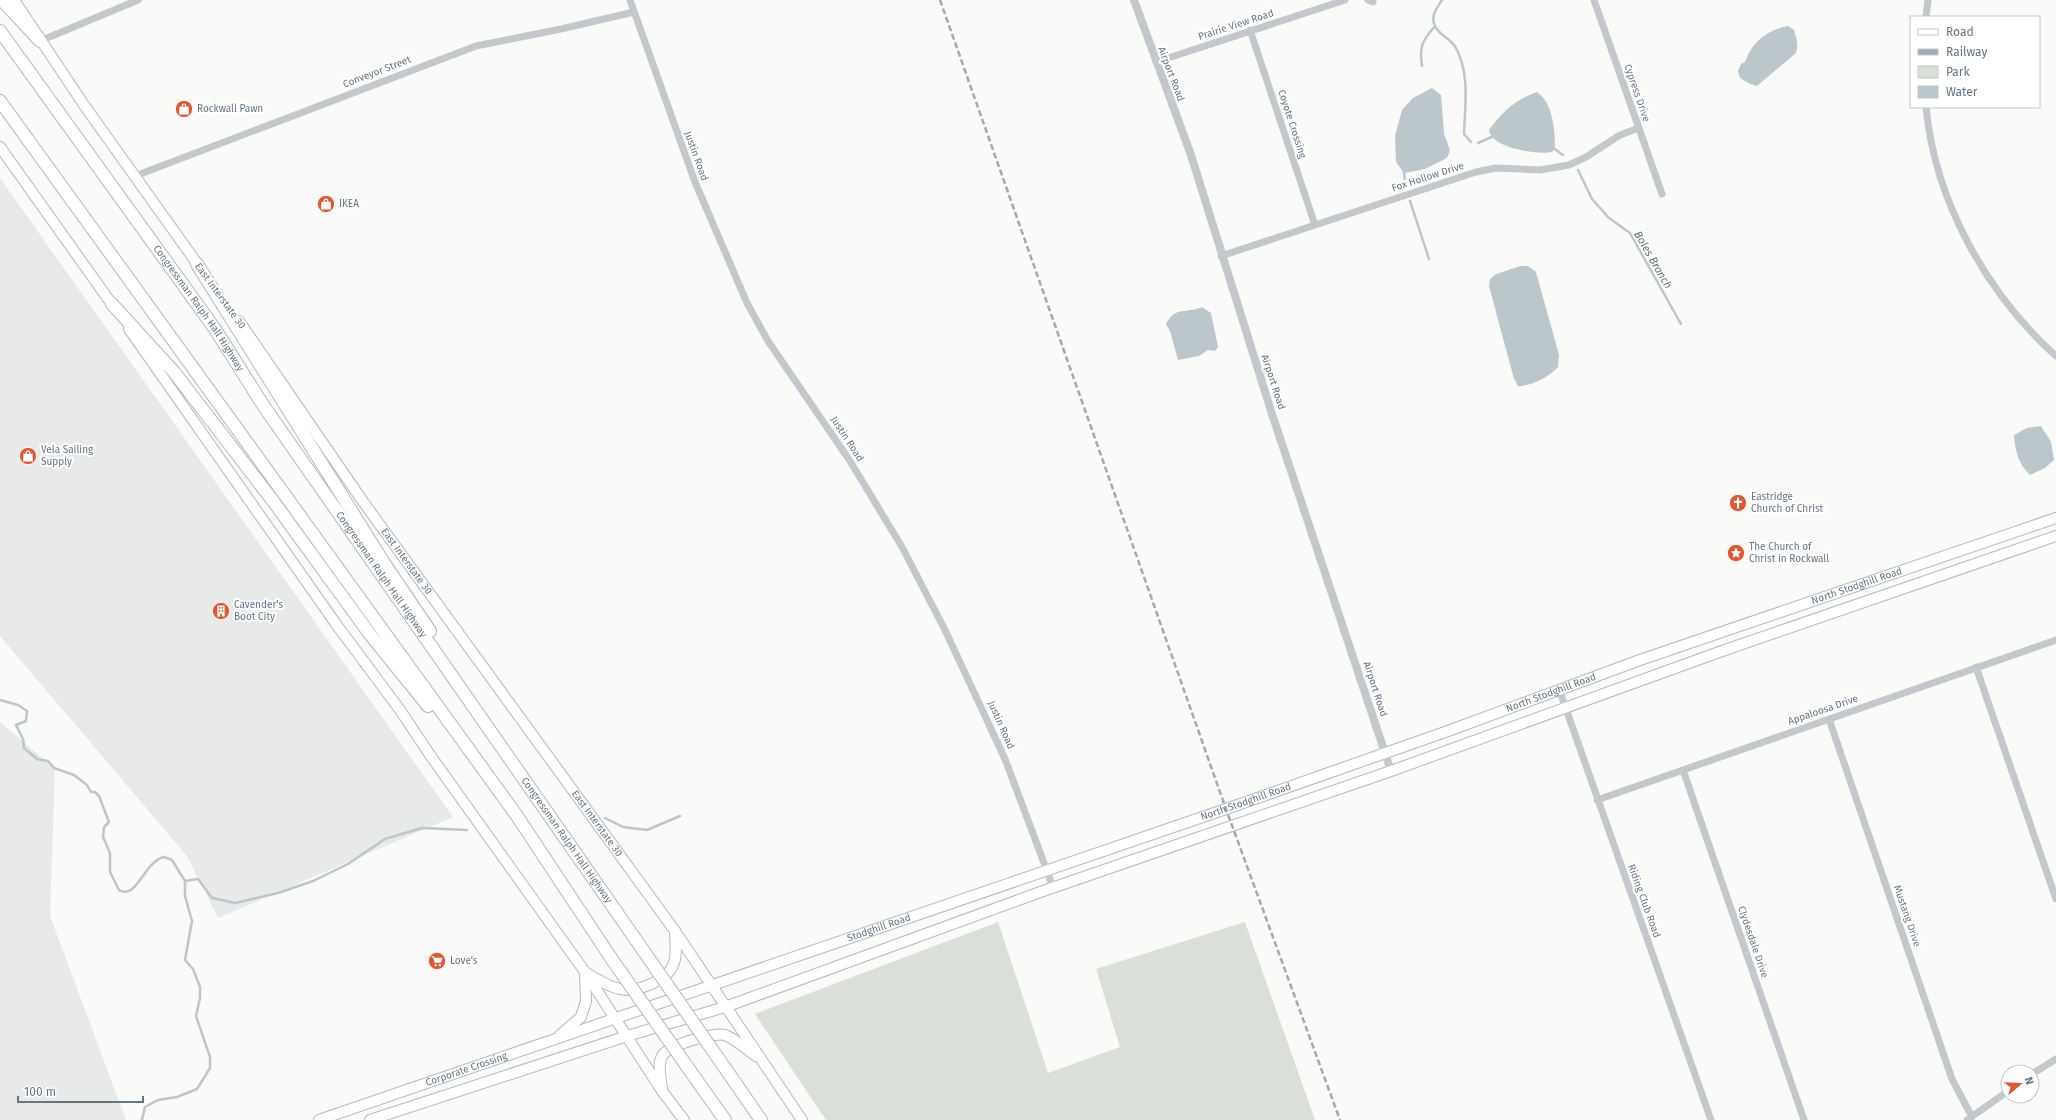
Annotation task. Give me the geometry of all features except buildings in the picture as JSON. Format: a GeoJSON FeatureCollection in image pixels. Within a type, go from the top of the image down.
{"type":"FeatureCollection","features":[{"type":"Feature","properties":{"kind":"highway"},"geometry":{"type":"LineString","coordinates":[[2,0],[40,41]]}},
{"type":"Feature","properties":{"kind":"highway","name":"Congressman Ralph Hall Highway"},"geometry":{"type":"LineString","coordinates":[[0,31],[215,329],[262,405],[761,1120]]}},
{"type":"Feature","properties":{"kind":"highway"},"geometry":{"type":"LineString","coordinates":[[0,101],[517,816],[611,958],[725,1120]]}},
{"type":"Feature","properties":{"kind":"highway"},"geometry":{"type":"LineString","coordinates":[[197,264],[384,563],[493,725],[516,768]]}},
{"type":"Feature","properties":{"kind":"highway"},"geometry":{"type":"LineString","coordinates":[[112,304],[174,372],[273,501],[369,633],[437,716],[463,741]]}},
{"type":"Feature","properties":{"kind":"main road","name":"East Interstate 30"},"geometry":{"type":"LineString","coordinates":[[14,0],[40,41],[134,176],[268,361],[360,497],[675,931],[802,1120]]}},
{"type":"Feature","properties":{"kind":"main road"},"geometry":{"type":"LineString","coordinates":[[0,147],[336,624],[400,710],[430,755],[585,972],[662,1091],[684,1120]]}},
{"type":"Feature","properties":{"kind":"main road","name":"North Stodghill Road"},"geometry":{"type":"LineString","coordinates":[[1047,871],[1386,753],[1559,689],[2056,518]]}},
{"type":"Feature","properties":{"kind":"main road","name":"North Stodghill Road"},"geometry":{"type":"LineString","coordinates":[[1053,887],[1391,771],[1722,651],[2056,536]]}},
{"type":"Feature","properties":{"kind":"main road","name":"Stodghill Road"},"geometry":{"type":"LineString","coordinates":[[615,1018],[1047,871]]}},
{"type":"Feature","properties":{"kind":"main road"},"geometry":{"type":"LineString","coordinates":[[725,1007],[1053,887]]}},
{"type":"Feature","properties":{"kind":"main road"},"geometry":{"type":"LineString","coordinates":[[585,972],[618,989],[638,989],[647,986],[668,974],[673,966],[676,956],[675,931]]}},
{"type":"Feature","properties":{"kind":"main road"},"geometry":{"type":"LineString","coordinates":[[556,1039],[581,1017],[586,1000],[585,972]]}},
{"type":"Feature","properties":{"kind":"main road","name":"Corporate Crossing"},"geometry":{"type":"LineString","coordinates":[[376,1119],[627,1036],[725,1007]]}},
{"type":"Feature","properties":{"kind":"main road","name":"Corporate Crossing"},"geometry":{"type":"LineString","coordinates":[[319,1120],[615,1018]]}},
{"type":"Feature","properties":{"kind":"main road"},"geometry":{"type":"LineString","coordinates":[[662,1091],[660,1063],[663,1054],[669,1048],[687,1042],[717,1035],[725,1035],[763,1061]]}},
{"type":"Feature","properties":{"kind":"street"},"geometry":{"type":"LineString","coordinates":[[40,41],[138,0]]}},
{"type":"Feature","properties":{"kind":"street","name":"Justin Road"},"geometry":{"type":"LineString","coordinates":[[630,0],[695,182],[747,303],[768,341],[850,461],[902,547],[924,588],[978,697],[1005,759],[1053,887]]}},
{"type":"Feature","properties":{"kind":"street","name":"Airport Road"},"geometry":{"type":"LineString","coordinates":[[1134,0],[1185,139],[1221,256],[1391,771]]}},
{"type":"Feature","properties":{"kind":"street","name":"Prairie View Road"},"geometry":{"type":"LineString","coordinates":[[1156,62],[1345,0]]}},
{"type":"Feature","properties":{"kind":"street","name":"Cypress Drive"},"geometry":{"type":"LineString","coordinates":[[1594,0],[1662,194]]}},
{"type":"Feature","properties":{"kind":"street"},"geometry":{"type":"LineString","coordinates":[[1926,16],[1928,0]]}},
{"type":"Feature","properties":{"kind":"street","name":"Conveyor Street"},"geometry":{"type":"LineString","coordinates":[[134,176],[476,46],[569,28],[634,12]]}},
{"type":"Feature","properties":{"kind":"street","name":"Coyote Crossing"},"geometry":{"type":"LineString","coordinates":[[1250,30],[1315,225]]}},
{"type":"Feature","properties":{"kind":"street"},"geometry":{"type":"LineString","coordinates":[[1926,108],[1931,143],[1941,179],[1956,219],[1971,248],[2000,294],[2039,340],[2056,356]]}},
{"type":"Feature","properties":{"kind":"street","name":"Fox Hollow Drive"},"geometry":{"type":"LineString","coordinates":[[1221,256],[1476,172],[1496,168],[1540,170],[1569,165],[1586,157],[1620,135],[1639,128]]}},
{"type":"Feature","properties":{"kind":"street","name":"Appaloosa Drive"},"geometry":{"type":"LineString","coordinates":[[1597,800],[2056,640]]}},
{"type":"Feature","properties":{"kind":"street"},"geometry":{"type":"LineString","coordinates":[[1976,667],[2056,899]]}},
{"type":"Feature","properties":{"kind":"street","name":"Riding Club Road"},"geometry":{"type":"LineString","coordinates":[[1559,689],[1711,1120]]}},
{"type":"Feature","properties":{"kind":"street","name":"Mustang Drive"},"geometry":{"type":"LineString","coordinates":[[1829,719],[1952,1080],[1970,1118]]}},
{"type":"Feature","properties":{"kind":"street","name":"Clydesdale Drive"},"geometry":{"type":"LineString","coordinates":[[1683,770],[1804,1120]]}},
{"type":"Feature","properties":{"kind":"street"},"geometry":{"type":"LineString","coordinates":[[2040,1069],[2056,1059]]}},
{"type":"Feature","properties":{"kind":"street"},"geometry":{"type":"LineString","coordinates":[[1970,1118],[2000,1097]]}},
{"type":"Feature","properties":{"kind":"shaded area"},"geometry":{"type":"Polygon","coordinates":[[[0,178],[453,817],[218,918],[187,856],[0,636],[0,178]]]}},
{"type":"Feature","properties":{"kind":"shaded area"},"geometry":{"type":"Polygon","coordinates":[[[0,722],[55,769],[50,916],[126,1120],[0,1120],[0,722]]]}},
{"type":"Feature","properties":{"kind":"green space"},"geometry":{"type":"Polygon","coordinates":[[[998,922],[1048,1073],[1120,1047],[1096,969],[1245,922],[1315,1120],[826,1120],[755,1014],[998,922]]]}},
{"type":"Feature","properties":{"kind":"water"},"geometry":{"type":"Polygon","coordinates":[[[1788,26],[1794,30],[1797,44],[1796,53],[1757,86],[1740,78],[1738,71],[1741,64],[1745,62],[1756,43],[1773,30],[1788,26]]]}},
{"type":"Feature","properties":{"kind":"water"},"geometry":{"type":"Polygon","coordinates":[[[1432,88],[1441,95],[1444,134],[1450,150],[1447,158],[1425,169],[1404,173],[1396,162],[1395,136],[1402,110],[1413,98],[1432,88]]]}},
{"type":"Feature","properties":{"kind":"water"},"geometry":{"type":"Polygon","coordinates":[[[1537,92],[1547,103],[1552,117],[1555,147],[1552,152],[1545,153],[1516,149],[1506,146],[1492,136],[1489,130],[1504,112],[1522,98],[1537,92]]]}},
{"type":"Feature","properties":{"kind":"water"},"geometry":{"type":"Polygon","coordinates":[[[1521,266],[1528,266],[1536,272],[1559,355],[1558,367],[1550,374],[1534,383],[1518,386],[1514,379],[1489,286],[1490,279],[1496,274],[1521,266]]]}},
{"type":"Feature","properties":{"kind":"water"},"geometry":{"type":"Polygon","coordinates":[[[1202,307],[1211,313],[1218,347],[1215,351],[1208,350],[1199,356],[1178,360],[1170,331],[1166,324],[1169,318],[1181,311],[1202,307]]]}},
{"type":"Feature","properties":{"kind":"water"},"geometry":{"type":"Polygon","coordinates":[[[2041,426],[2051,442],[2054,460],[2045,468],[2030,475],[2018,456],[2014,435],[2027,428],[2041,426]]]}},
{"type":"Feature","properties":{"kind":"waterway","name":"Boles Branch"},"geometry":{"type":"LineString","coordinates":[[1442,0],[1433,19],[1439,32],[1454,45],[1460,58],[1466,90],[1464,134],[1471,142]]}},
{"type":"Feature","properties":{"kind":"waterway"},"geometry":{"type":"LineString","coordinates":[[1422,66],[1422,44],[1435,26]]}},
{"type":"Feature","properties":{"kind":"waterway","name":"Boles Branch"},"geometry":{"type":"LineString","coordinates":[[1478,143],[1494,136]]}},
{"type":"Feature","properties":{"kind":"waterway","name":"Boles Branch"},"geometry":{"type":"LineString","coordinates":[[1552,147],[1563,155]]}},
{"type":"Feature","properties":{"kind":"waterway"},"geometry":{"type":"LineString","coordinates":[[1404,170],[1405,186]]}},
{"type":"Feature","properties":{"kind":"waterway","name":"Boles Branch"},"geometry":{"type":"LineString","coordinates":[[1578,170],[1592,199],[1609,218],[1630,233],[1681,324]]}},
{"type":"Feature","properties":{"kind":"waterway"},"geometry":{"type":"LineString","coordinates":[[1410,201],[1429,259]]}},
{"type":"Feature","properties":{"kind":"waterway"},"geometry":{"type":"LineString","coordinates":[[0,700],[18,705],[27,711],[26,721],[16,725],[23,739],[24,748],[37,759],[48,761],[54,768],[74,775],[87,785],[91,792],[95,792],[99,796],[109,822],[104,827],[103,837],[110,853],[110,872],[119,890],[125,892],[131,890],[151,865],[164,857],[172,860],[185,881],[185,896],[192,921],[185,960],[193,969],[200,987],[200,998],[196,1016],[210,1057],[210,1068],[197,1089],[177,1097],[158,1100],[145,1107],[142,1120]]}},
{"type":"Feature","properties":{"kind":"waterway"},"geometry":{"type":"LineString","coordinates":[[605,818],[623,827],[647,830],[680,816]]}},
{"type":"Feature","properties":{"kind":"waterway"},"geometry":{"type":"LineString","coordinates":[[185,881],[198,879],[212,898],[235,903],[278,893],[313,881],[348,864],[385,839],[422,828],[467,830]]}},
{"type":"Feature","properties":{"kind":"railway"},"geometry":{"type":"LineString","coordinates":[[940,0],[1226,809],[1340,1120]]}},
{"type":"Feature","properties":{"kind":"place","name":"Rockwall Pawn"},"geometry":{"type":"Point","coordinates":[184,109]}},
{"type":"Feature","properties":{"kind":"place","name":"IKEA"},"geometry":{"type":"Point","coordinates":[326,204]}},
{"type":"Feature","properties":{"kind":"place","name":"Vela Sailing Supply"},"geometry":{"type":"Point","coordinates":[28,456]}},
{"type":"Feature","properties":{"kind":"place","name":"Eastridge Church of Christ"},"geometry":{"type":"Point","coordinates":[1738,503]}},
{"type":"Feature","properties":{"kind":"place","name":"The Church of Christ in Rockwall"},"geometry":{"type":"Point","coordinates":[1736,553]}},
{"type":"Feature","properties":{"kind":"place","name":"Cavender's Boot City"},"geometry":{"type":"Point","coordinates":[221,611]}},
{"type":"Feature","properties":{"kind":"place","name":"Love's"},"geometry":{"type":"Point","coordinates":[437,961]}}]}
